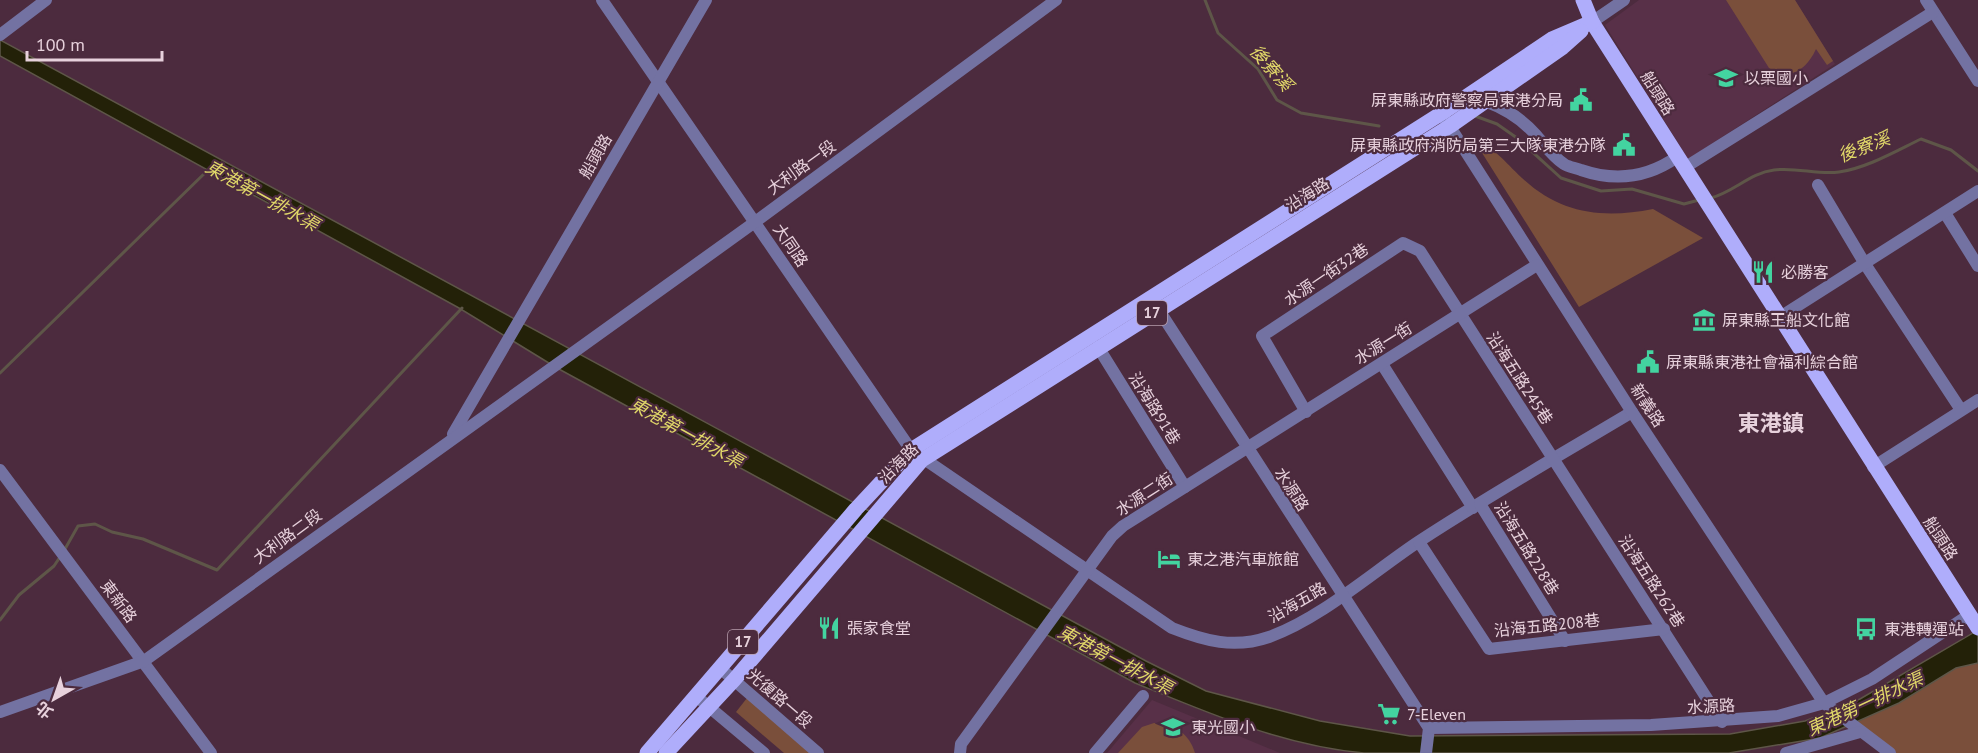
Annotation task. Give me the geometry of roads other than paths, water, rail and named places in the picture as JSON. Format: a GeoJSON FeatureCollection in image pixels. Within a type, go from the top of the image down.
{"type":"FeatureCollection","features":[{"type":"Feature","properties":{"kind":"main road","name":"船頭路"},"geometry":{"type":"LineString","coordinates":[[1572,0],[1592,22],[1978,628]]}},
{"type":"Feature","properties":{"kind":"main road","name":"船頭路"},"geometry":{"type":"LineString","coordinates":[[1584,0],[1592,22]]}},
{"type":"Feature","properties":{"kind":"main road","name":"沿海路"},"geometry":{"type":"LineString","coordinates":[[734,680],[870,519],[917,455],[1098,347],[1155,302],[1380,151],[1411,132],[1446,120],[1485,101],[1563,47],[1592,22]]}},
{"type":"Feature","properties":{"kind":"main road","name":"沿海路"},"geometry":{"type":"LineString","coordinates":[[720,668],[856,509],[917,455],[1155,302],[1446,120],[1552,39],[1592,22]]}},
{"type":"Feature","properties":{"kind":"main road","name":"17"},"geometry":{"type":"LineString","coordinates":[[647,753],[720,668]]}},
{"type":"Feature","properties":{"kind":"main road","name":"17"},"geometry":{"type":"LineString","coordinates":[[666,753],[734,680]]}},
{"type":"Feature","properties":{"kind":"street"},"geometry":{"type":"LineString","coordinates":[[0,35],[46,0]]}},
{"type":"Feature","properties":{"kind":"street","name":"大同路"},"geometry":{"type":"LineString","coordinates":[[602,0],[917,455]]}},
{"type":"Feature","properties":{"kind":"street","name":"船頭路"},"geometry":{"type":"LineString","coordinates":[[451,438],[706,0]]}},
{"type":"Feature","properties":{"kind":"street","name":"大利路一段"},"geometry":{"type":"LineString","coordinates":[[451,438],[755,222],[1056,0]]}},
{"type":"Feature","properties":{"kind":"street"},"geometry":{"type":"LineString","coordinates":[[1592,22],[1624,0]]}},
{"type":"Feature","properties":{"kind":"street"},"geometry":{"type":"LineString","coordinates":[[1926,0],[1978,81]]}},
{"type":"Feature","properties":{"kind":"street"},"geometry":{"type":"LineString","coordinates":[[1485,101],[1504,108],[1534,132],[1564,165],[1608,177],[1639,176],[1681,163],[1933,12]]}},
{"type":"Feature","properties":{"kind":"street","name":"新義路"},"geometry":{"type":"LineString","coordinates":[[1446,120],[1632,412],[1828,707],[1856,729]]}},
{"type":"Feature","properties":{"kind":"street"},"geometry":{"type":"LineString","coordinates":[[1818,185],[1865,264],[1961,410]]}},
{"type":"Feature","properties":{"kind":"street"},"geometry":{"type":"LineString","coordinates":[[1780,317],[1978,191]]}},
{"type":"Feature","properties":{"kind":"street"},"geometry":{"type":"LineString","coordinates":[[1944,213],[1978,266]]}},
{"type":"Feature","properties":{"kind":"street","name":"水源一街32巷"},"geometry":{"type":"LineString","coordinates":[[1306,412],[1262,336],[1403,243],[1420,251],[1460,315]]}},
{"type":"Feature","properties":{"kind":"street","name":"水源一街"},"geometry":{"type":"LineString","coordinates":[[1247,449],[1537,265]]}},
{"type":"Feature","properties":{"kind":"street","name":"水源路"},"geometry":{"type":"LineString","coordinates":[[1155,302],[1342,595],[1427,741],[1722,722],[1778,716],[1828,707],[1969,615]]}},
{"type":"Feature","properties":{"kind":"street","name":"沿海五路245巷"},"geometry":{"type":"LineString","coordinates":[[1460,315],[1553,459]]}},
{"type":"Feature","properties":{"kind":"street","name":"沿海路91巷"},"geometry":{"type":"LineString","coordinates":[[1098,347],[1185,487]]}},
{"type":"Feature","properties":{"kind":"street","name":"沿海五路228巷"},"geometry":{"type":"LineString","coordinates":[[1382,364],[1564,640]]}},
{"type":"Feature","properties":{"kind":"street"},"geometry":{"type":"LineString","coordinates":[[1874,467],[1978,400]]}},
{"type":"Feature","properties":{"kind":"street","name":"沿海五路"},"geometry":{"type":"LineString","coordinates":[[917,455],[1172,628],[1212,643],[1242,643],[1268,638],[1292,627],[1419,542],[1632,412]]}},
{"type":"Feature","properties":{"kind":"street","name":"大利路二段"},"geometry":{"type":"LineString","coordinates":[[0,712],[144,661],[451,438]]}},
{"type":"Feature","properties":{"kind":"street","name":"水源二街"},"geometry":{"type":"LineString","coordinates":[[960,753],[961,744],[1088,570],[1123,526],[1247,449]]}},
{"type":"Feature","properties":{"kind":"street","name":"沿海五路262巷"},"geometry":{"type":"LineString","coordinates":[[1553,459],[1722,722]]}},
{"type":"Feature","properties":{"kind":"street","name":"東新路"},"geometry":{"type":"LineString","coordinates":[[0,470],[212,753]]}},
{"type":"Feature","properties":{"kind":"street","name":"沿海五路208巷"},"geometry":{"type":"LineString","coordinates":[[1419,542],[1489,649],[1664,629]]}},
{"type":"Feature","properties":{"kind":"street","name":"光復路一段"},"geometry":{"type":"LineString","coordinates":[[720,668],[818,753]]}},
{"type":"Feature","properties":{"kind":"street"},"geometry":{"type":"LineString","coordinates":[[696,696],[764,753]]}},
{"type":"Feature","properties":{"kind":"street"},"geometry":{"type":"LineString","coordinates":[[1095,753],[1143,696]]}},
{"type":"Feature","properties":{"kind":"street"},"geometry":{"type":"LineString","coordinates":[[1788,753],[1856,729],[1890,753]]}},
{"type":"Feature","properties":{"kind":"water","name":"東港第一排水渠"},"geometry":{"type":"Polygon","coordinates":[[[0,40],[1146,661],[1206,691],[1320,721],[1410,736],[1730,734],[1805,721],[1860,699],[1978,630],[1978,663],[1956,668],[1899,703],[1820,738],[1729,753],[1364,753],[1305,743],[1247,727],[1135,683],[557,368],[459,308],[0,56],[0,40]]]}},
{"type":"Feature","properties":{"kind":"waterway","name":"後寮溪"},"geometry":{"type":"LineString","coordinates":[[1205,0],[1218,33],[1258,69],[1277,100],[1301,113],[1379,126]]}},
{"type":"Feature","properties":{"kind":"waterway"},"geometry":{"type":"LineString","coordinates":[[1475,116],[1497,124],[1517,138],[1561,178],[1601,191],[1632,189],[1684,204],[1699,200]]}},
{"type":"Feature","properties":{"kind":"waterway","name":"後寮溪"},"geometry":{"type":"LineString","coordinates":[[1711,198],[1757,175],[1774,170],[1831,173],[1850,170],[1921,139],[1951,150],[1978,171]]}},
{"type":"Feature","properties":{"kind":"waterway","name":"東港第一排水渠"},"geometry":{"type":"LineString","coordinates":[[0,373],[209,169]]}},
{"type":"Feature","properties":{"kind":"waterway"},"geometry":{"type":"LineString","coordinates":[[65,549],[78,526],[95,524],[112,532],[143,539],[217,570],[462,308]]}},
{"type":"Feature","properties":{"kind":"waterway"},"geometry":{"type":"LineString","coordinates":[[0,620],[19,595],[54,566],[60,557]]}},
{"type":"Feature","properties":{"kind":"place","name":"以栗國小"},"geometry":{"type":"Point","coordinates":[1726,78]}},
{"type":"Feature","properties":{"kind":"place","name":"屏東縣政府警察局東港分局"},"geometry":{"type":"Point","coordinates":[1581,100]}},
{"type":"Feature","properties":{"kind":"place","name":"屏東縣政府消防局第三大隊東港分隊"},"geometry":{"type":"Point","coordinates":[1624,145]}},
{"type":"Feature","properties":{"kind":"place","name":"必勝客"},"geometry":{"type":"Point","coordinates":[1763,272]}},
{"type":"Feature","properties":{"kind":"place","name":"屏東縣王船文化館"},"geometry":{"type":"Point","coordinates":[1704,320]}},
{"type":"Feature","properties":{"kind":"place","name":"屏東縣東港社會福利綜合館"},"geometry":{"type":"Point","coordinates":[1648,362]}},
{"type":"Feature","properties":{"kind":"place","name":"東之港汽車旅館"},"geometry":{"type":"Point","coordinates":[1169,559]}},
{"type":"Feature","properties":{"kind":"place","name":"張家食堂"},"geometry":{"type":"Point","coordinates":[829,628]}},
{"type":"Feature","properties":{"kind":"place","name":"東港轉運站"},"geometry":{"type":"Point","coordinates":[1866,629]}},
{"type":"Feature","properties":{"kind":"place","name":"7-Eleven"},"geometry":{"type":"Point","coordinates":[1389,714]}},
{"type":"Feature","properties":{"kind":"place","name":"東光國小"},"geometry":{"type":"Point","coordinates":[1173,727]}},
{"type":"Feature","properties":{"kind":"district","name":"東港鎮"},"geometry":{"type":"Point","coordinates":[1771,423]}}]}
